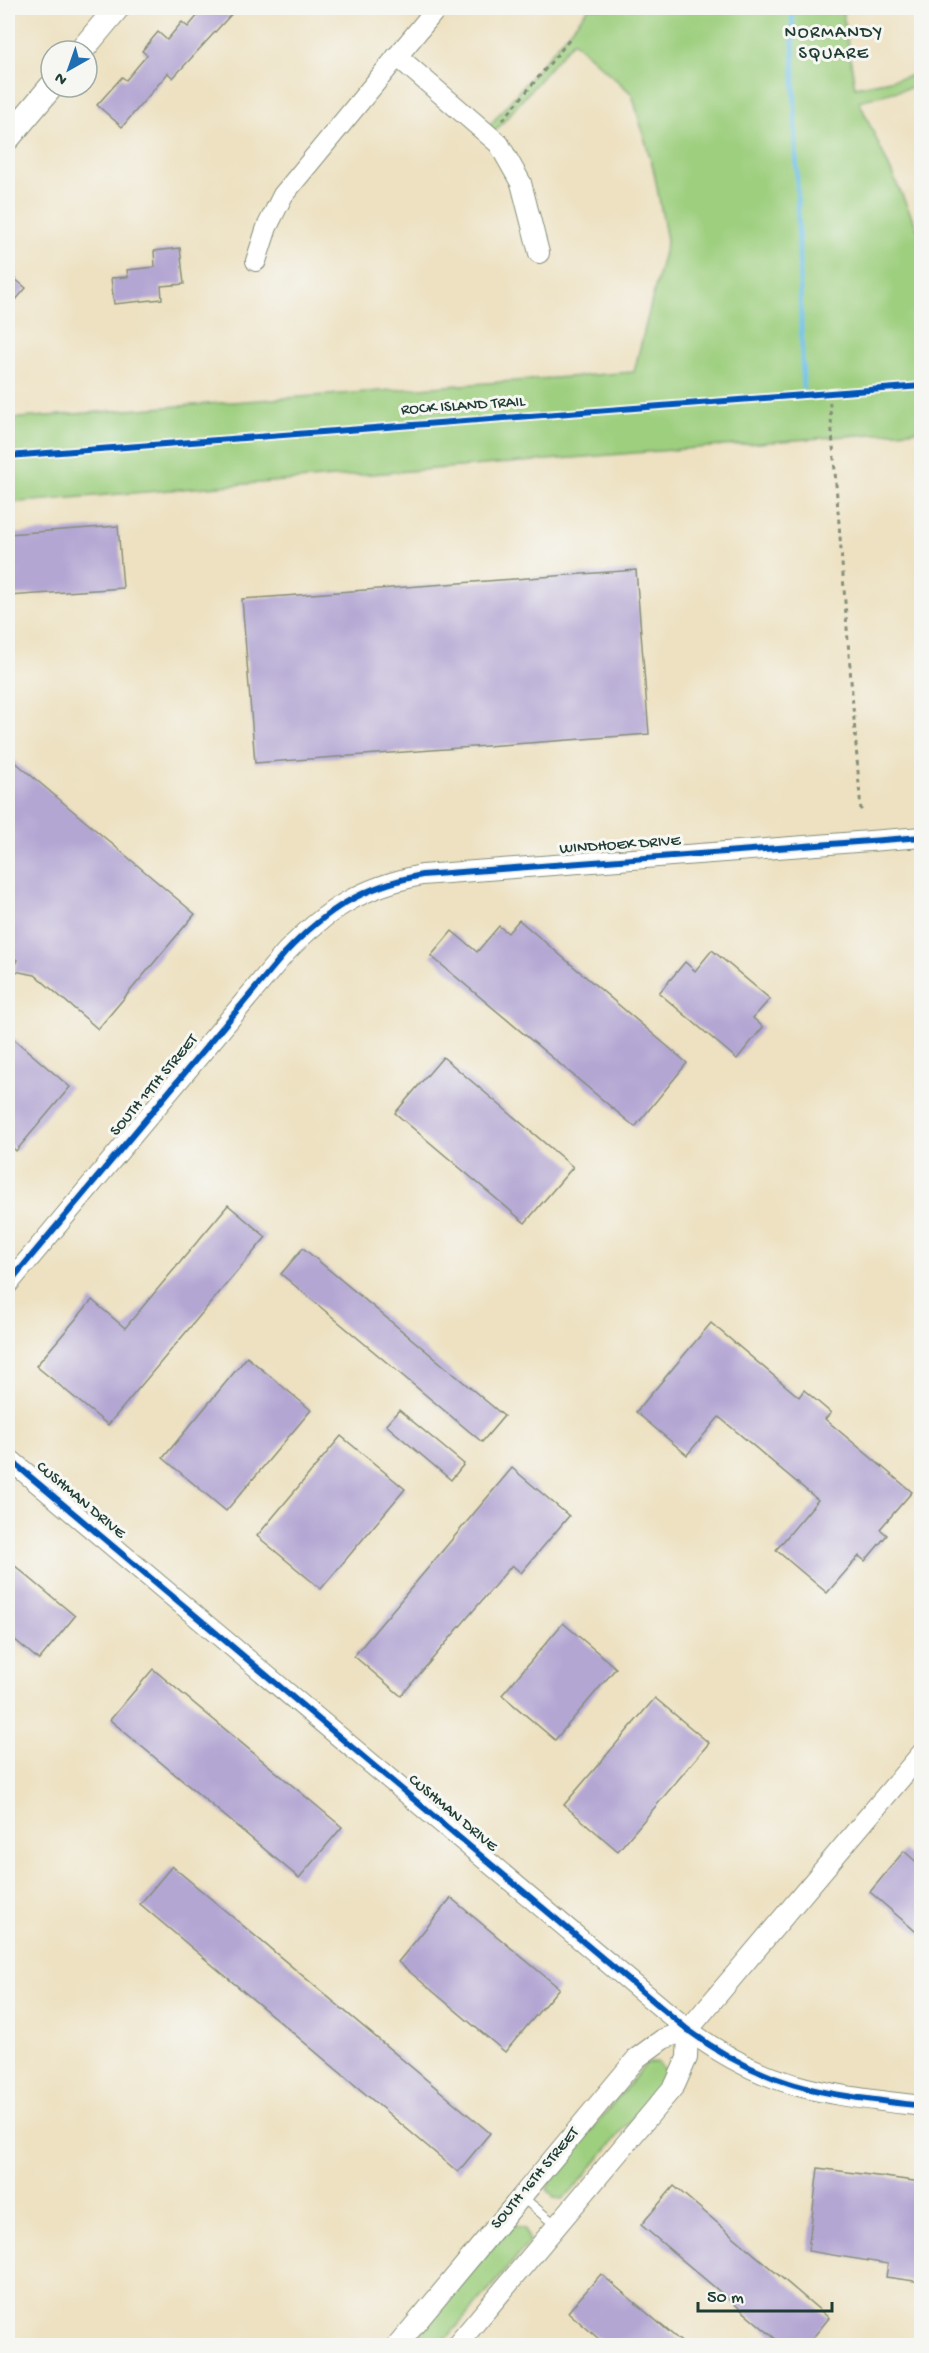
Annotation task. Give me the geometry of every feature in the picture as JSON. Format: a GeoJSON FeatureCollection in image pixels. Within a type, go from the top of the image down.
{"type":"FeatureCollection","features":[{"type":"Feature","properties":{"kind":"street"},"geometry":{"type":"LineString","coordinates":[[91,39],[117,8]]}},
{"type":"Feature","properties":{"kind":"street"},"geometry":{"type":"LineString","coordinates":[[256,261],[267,227],[283,195],[437,8]]}},
{"type":"Feature","properties":{"kind":"street"},"geometry":{"type":"LineString","coordinates":[[397,56],[499,144],[512,163],[521,183],[539,253]]}},
{"type":"Feature","properties":{"kind":"street"},"geometry":{"type":"LineString","coordinates":[[8,138],[41,99]]}},
{"type":"Feature","properties":{"kind":"street","name":"WINDHOEK DRIVE"},"geometry":{"type":"LineString","coordinates":[[329,911],[364,891],[395,880],[422,875],[921,837]]}},
{"type":"Feature","properties":{"kind":"street","name":"SOUTH 19TH STREET"},"geometry":{"type":"LineString","coordinates":[[8,1284],[285,953],[329,911]]}},
{"type":"Feature","properties":{"kind":"street","name":"CUSHMAN DRIVE"},"geometry":{"type":"LineString","coordinates":[[8,1458],[718,2053],[752,2071],[819,2093],[921,2106]]}},
{"type":"Feature","properties":{"kind":"street","name":"SOUTH 16TH STREET"},"geometry":{"type":"LineString","coordinates":[[397,2346],[637,2058],[663,2039],[688,2030],[921,1753]]}},
{"type":"Feature","properties":{"kind":"street"},"geometry":{"type":"LineString","coordinates":[[456,2346],[675,2085],[687,2058],[688,2030]]}},
{"type":"Feature","properties":{"kind":"lane"},"geometry":{"type":"LineString","coordinates":[[522,2197],[557,2226]]}},
{"type":"Feature","properties":{"kind":"path"},"geometry":{"type":"LineString","coordinates":[[503,120],[571,38]]}},
{"type":"Feature","properties":{"kind":"path"},"geometry":{"type":"LineString","coordinates":[[820,394],[841,392]]}},
{"type":"Feature","properties":{"kind":"path"},"geometry":{"type":"LineString","coordinates":[[829,393],[861,811]]}},
{"type":"Feature","properties":{"kind":"green space"},"geometry":{"type":"Polygon","coordinates":[[[589,8],[842,8],[855,87],[921,74],[921,85],[859,101],[921,237],[921,430],[8,503],[8,419],[634,372],[667,240],[654,172],[632,94],[573,41],[491,136],[485,131],[589,8]]]}},
{"type":"Feature","properties":{"kind":"green space"},"geometry":{"type":"Polygon","coordinates":[[[657,2062],[666,2072],[662,2083],[571,2192],[562,2199],[555,2198],[547,2189],[553,2176],[646,2064],[657,2062]]]}},
{"type":"Feature","properties":{"kind":"green space"},"geometry":{"type":"Polygon","coordinates":[[[515,2225],[525,2228],[529,2240],[527,2245],[441,2345],[409,2346],[508,2228],[515,2225]]]}},
{"type":"Feature","properties":{"kind":"building"},"geometry":{"type":"Polygon","coordinates":[[[204,8],[237,8],[173,78],[168,73],[122,127],[97,105],[122,77],[126,80],[147,55],[142,51],[158,32],[167,40],[182,22],[188,27],[204,8]]]}},
{"type":"Feature","properties":{"kind":"building"},"geometry":{"type":"Polygon","coordinates":[[[180,248],[184,284],[161,286],[162,299],[114,304],[111,278],[128,277],[127,270],[155,267],[154,251],[180,248]]]}},
{"type":"Feature","properties":{"kind":"building"},"geometry":{"type":"Polygon","coordinates":[[[8,273],[26,288],[8,309],[8,273]]]}},
{"type":"Feature","properties":{"kind":"building"},"geometry":{"type":"Polygon","coordinates":[[[118,526],[123,588],[8,596],[8,534],[118,526]]]}},
{"type":"Feature","properties":{"kind":"building"},"geometry":{"type":"Polygon","coordinates":[[[636,570],[649,734],[255,763],[242,599],[636,570]]]}},
{"type":"Feature","properties":{"kind":"building"},"geometry":{"type":"Polygon","coordinates":[[[8,756],[195,914],[98,1029],[35,975],[14,971],[17,960],[8,952],[8,756]]]}},
{"type":"Feature","properties":{"kind":"building"},"geometry":{"type":"Polygon","coordinates":[[[519,920],[687,1063],[635,1127],[431,956],[452,931],[477,952],[499,926],[508,933],[519,920]]]}},
{"type":"Feature","properties":{"kind":"building"},"geometry":{"type":"Polygon","coordinates":[[[712,950],[770,999],[753,1018],[763,1027],[737,1059],[659,993],[685,962],[695,971],[712,950]]]}},
{"type":"Feature","properties":{"kind":"building"},"geometry":{"type":"Polygon","coordinates":[[[8,1034],[70,1087],[16,1151],[8,1143],[8,1034]]]}},
{"type":"Feature","properties":{"kind":"building"},"geometry":{"type":"Polygon","coordinates":[[[443,1057],[573,1167],[525,1223],[395,1113],[443,1057]]]}},
{"type":"Feature","properties":{"kind":"building"},"geometry":{"type":"Polygon","coordinates":[[[228,1205],[266,1237],[108,1425],[36,1366],[92,1300],[125,1328],[228,1205]]]}},
{"type":"Feature","properties":{"kind":"building"},"geometry":{"type":"Polygon","coordinates":[[[303,1248],[504,1416],[482,1442],[281,1274],[303,1248]]]}},
{"type":"Feature","properties":{"kind":"building"},"geometry":{"type":"Polygon","coordinates":[[[711,1323],[799,1397],[804,1390],[831,1413],[825,1419],[912,1492],[880,1529],[887,1535],[865,1561],[859,1556],[827,1593],[776,1550],[818,1500],[719,1417],[687,1455],[636,1412],[711,1323]]]}},
{"type":"Feature","properties":{"kind":"building"},"geometry":{"type":"Polygon","coordinates":[[[247,1357],[311,1410],[226,1511],[163,1458],[247,1357]]]}},
{"type":"Feature","properties":{"kind":"building"},"geometry":{"type":"Polygon","coordinates":[[[399,1410],[464,1464],[451,1480],[386,1425],[399,1410]]]}},
{"type":"Feature","properties":{"kind":"building"},"geometry":{"type":"Polygon","coordinates":[[[341,1436],[405,1489],[321,1589],[257,1536],[341,1436]]]}},
{"type":"Feature","properties":{"kind":"building"},"geometry":{"type":"Polygon","coordinates":[[[512,1468],[569,1516],[521,1573],[512,1565],[401,1696],[354,1656],[512,1468]]]}},
{"type":"Feature","properties":{"kind":"building"},"geometry":{"type":"Polygon","coordinates":[[[8,1560],[75,1616],[39,1660],[8,1634],[8,1560]]]}},
{"type":"Feature","properties":{"kind":"building"},"geometry":{"type":"Polygon","coordinates":[[[563,1623],[616,1668],[555,1740],[502,1695],[563,1623]]]}},
{"type":"Feature","properties":{"kind":"building"},"geometry":{"type":"Polygon","coordinates":[[[153,1669],[342,1827],[299,1878],[110,1720],[153,1669]]]}},
{"type":"Feature","properties":{"kind":"building"},"geometry":{"type":"Polygon","coordinates":[[[655,1698],[709,1743],[618,1851],[564,1805],[655,1698]]]}},
{"type":"Feature","properties":{"kind":"building"},"geometry":{"type":"Polygon","coordinates":[[[904,1851],[921,1866],[921,1936],[870,1892],[904,1851]]]}},
{"type":"Feature","properties":{"kind":"building"},"geometry":{"type":"Polygon","coordinates":[[[172,1866],[490,2133],[458,2172],[140,1904],[172,1866]]]}},
{"type":"Feature","properties":{"kind":"building"},"geometry":{"type":"Polygon","coordinates":[[[451,1898],[559,1988],[505,2052],[398,1962],[451,1898]]]}},
{"type":"Feature","properties":{"kind":"building"},"geometry":{"type":"Polygon","coordinates":[[[818,2168],[921,2182],[921,2282],[886,2277],[888,2264],[808,2251],[818,2168]]]}},
{"type":"Feature","properties":{"kind":"building"},"geometry":{"type":"Polygon","coordinates":[[[674,2186],[829,2318],[806,2346],[784,2346],[641,2225],[674,2186]]]}},
{"type":"Feature","properties":{"kind":"building"},"geometry":{"type":"Polygon","coordinates":[[[601,2274],[686,2346],[607,2346],[568,2312],[601,2274]]]}},
{"type":"Feature","properties":{"kind":"waterway"},"geometry":{"type":"LineString","coordinates":[[792,8],[803,387]]}},
{"type":"Feature","properties":{"kind":"cycle path","name":"ROCK ISLAND TRAIL"},"geometry":{"type":"LineString","coordinates":[[8,456],[922,386]]}},
{"type":"Feature","properties":{"kind":"cycle path"},"geometry":{"type":"LineString","coordinates":[[8,1284],[285,953],[331,912],[363,893],[422,875],[922,837]]}},
{"type":"Feature","properties":{"kind":"cycle path"},"geometry":{"type":"LineString","coordinates":[[8,1458],[688,2030],[745,2066],[799,2086],[856,2098],[922,2106]]}},
{"type":"Feature","properties":{"kind":"district","name":"NORMANDY SQUARE"},"geometry":{"type":"Point","coordinates":[834,43]}}]}
